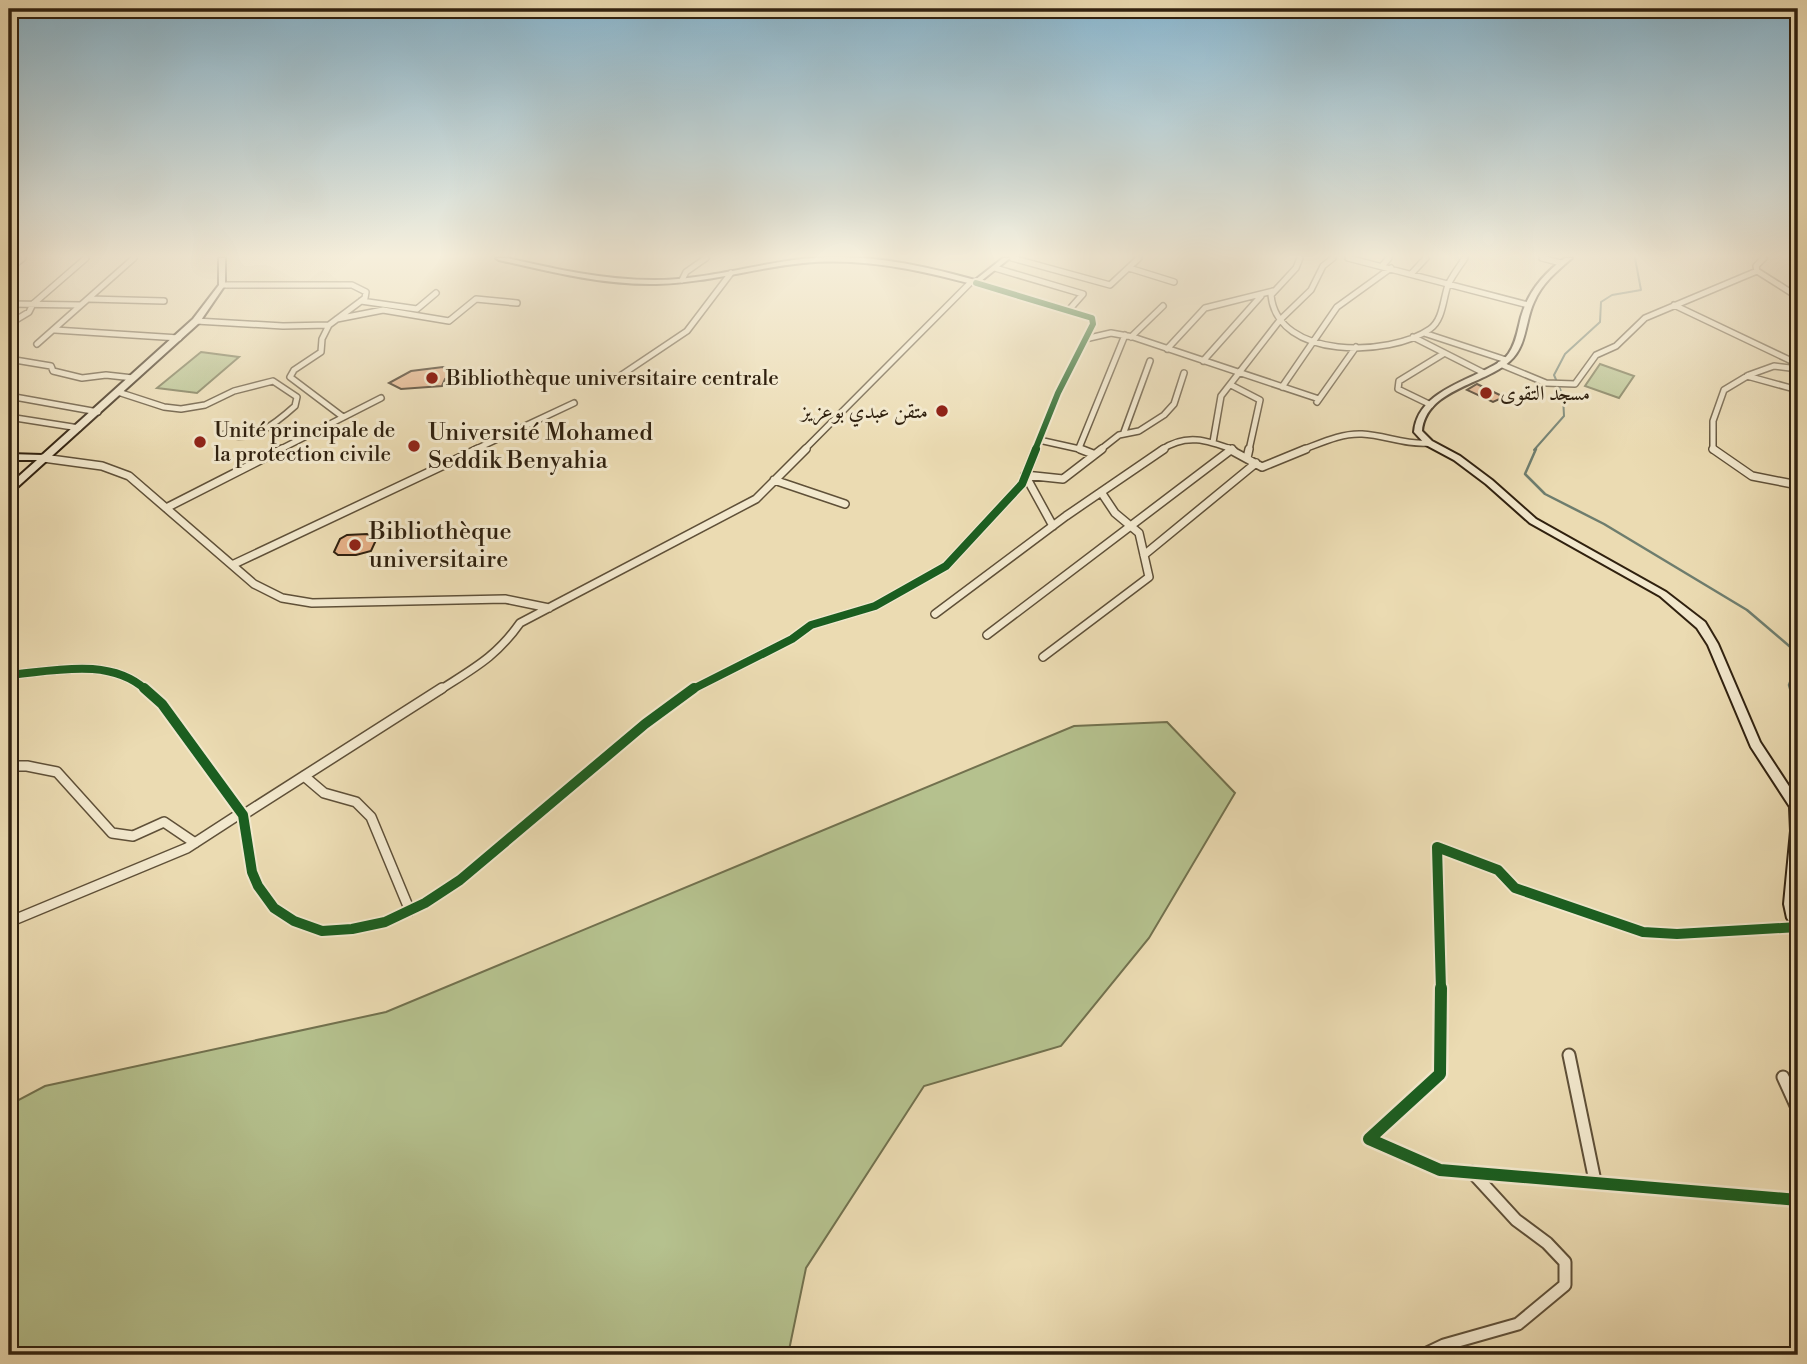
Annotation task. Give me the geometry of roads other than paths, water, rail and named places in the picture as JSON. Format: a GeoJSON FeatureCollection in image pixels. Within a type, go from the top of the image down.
{"type":"FeatureCollection","features":[{"type":"Feature","properties":{"kind":"main road"},"geometry":{"type":"LineString","coordinates":[[9,490],[194,322]]}},
{"type":"Feature","properties":{"kind":"main road"},"geometry":{"type":"LineString","coordinates":[[1524,322],[1520,340],[1503,362],[1431,405],[1417,426],[1418,432],[1429,443],[1468,466],[1533,521],[1663,594],[1701,625],[1713,644],[1755,744],[1796,806],[1797,831],[1790,904],[1791,914],[1798,926]]}},
{"type":"Feature","properties":{"kind":"main road"},"geometry":{"type":"LineString","coordinates":[[9,457],[43,458]]}},
{"type":"Feature","properties":{"kind":"street"},"geometry":{"type":"LineString","coordinates":[[37,344],[63,322]]}},
{"type":"Feature","properties":{"kind":"street"},"geometry":{"type":"LineString","coordinates":[[206,322],[283,326],[329,325]]}},
{"type":"Feature","properties":{"kind":"street"},"geometry":{"type":"LineString","coordinates":[[333,322],[322,339],[321,352],[293,370],[290,377],[343,417]]}},
{"type":"Feature","properties":{"kind":"street"},"geometry":{"type":"LineString","coordinates":[[611,382],[687,331],[694,322]]}},
{"type":"Feature","properties":{"kind":"street"},"geometry":{"type":"LineString","coordinates":[[9,922],[195,843],[490,658],[503,647],[520,623],[756,499],[934,322]]}},
{"type":"Feature","properties":{"kind":"street"},"geometry":{"type":"LineString","coordinates":[[9,675],[93,668],[133,678],[162,704],[242,814],[252,872],[258,886],[274,908],[294,921],[322,931],[385,922],[410,911],[460,880],[645,724],[691,690],[792,639],[811,625],[875,606],[938,572],[1020,487],[1092,322]]}},
{"type":"Feature","properties":{"kind":"street"},"geometry":{"type":"LineString","coordinates":[[1079,448],[1128,336],[1145,322]]}},
{"type":"Feature","properties":{"kind":"street"},"geometry":{"type":"LineString","coordinates":[[1167,349],[1192,322]]}},
{"type":"Feature","properties":{"kind":"street"},"geometry":{"type":"LineString","coordinates":[[1203,361],[1238,322]]}},
{"type":"Feature","properties":{"kind":"street"},"geometry":{"type":"LineString","coordinates":[[1213,442],[1221,396],[1279,322]]}},
{"type":"Feature","properties":{"kind":"street"},"geometry":{"type":"LineString","coordinates":[[1282,322],[1292,331],[1335,347],[1381,346],[1424,333],[1436,322]]}},
{"type":"Feature","properties":{"kind":"street"},"geometry":{"type":"LineString","coordinates":[[1282,387],[1328,322]]}},
{"type":"Feature","properties":{"kind":"street"},"geometry":{"type":"LineString","coordinates":[[1424,333],[1503,362],[1542,383],[1564,386],[1575,384],[1596,355],[1616,346],[1640,322]]}},
{"type":"Feature","properties":{"kind":"street"},"geometry":{"type":"LineString","coordinates":[[1707,322],[1798,367]]}},
{"type":"Feature","properties":{"kind":"street"},"geometry":{"type":"LineString","coordinates":[[55,330],[179,338]]}},
{"type":"Feature","properties":{"kind":"street"},"geometry":{"type":"LineString","coordinates":[[1085,339],[1111,332],[1128,336],[1318,401],[1356,347]]}},
{"type":"Feature","properties":{"kind":"street"},"geometry":{"type":"LineString","coordinates":[[1413,337],[1484,373]]}},
{"type":"Feature","properties":{"kind":"street"},"geometry":{"type":"LineString","coordinates":[[1431,405],[1398,389],[1399,381],[1443,354]]}},
{"type":"Feature","properties":{"kind":"street"},"geometry":{"type":"LineString","coordinates":[[9,359],[51,366],[53,371],[82,378],[106,375],[133,378]]}},
{"type":"Feature","properties":{"kind":"street"},"geometry":{"type":"LineString","coordinates":[[1124,432],[1150,361]]}},
{"type":"Feature","properties":{"kind":"street"},"geometry":{"type":"LineString","coordinates":[[1798,367],[1774,366],[1746,376],[1724,390],[1713,421],[1713,450],[1745,475],[1768,483],[1798,485]]}},
{"type":"Feature","properties":{"kind":"street"},"geometry":{"type":"LineString","coordinates":[[1025,475],[1063,479],[1124,432],[1139,431],[1164,415],[1174,404],[1184,373]]}},
{"type":"Feature","properties":{"kind":"street"},"geometry":{"type":"LineString","coordinates":[[1746,376],[1798,390]]}},
{"type":"Feature","properties":{"kind":"street"},"geometry":{"type":"LineString","coordinates":[[118,392],[164,407],[181,409],[205,405],[260,383],[273,381],[297,397],[296,406],[268,426],[243,438],[224,434]]}},
{"type":"Feature","properties":{"kind":"street"},"geometry":{"type":"LineString","coordinates":[[1231,385],[1260,400],[1247,458]]}},
{"type":"Feature","properties":{"kind":"street"},"geometry":{"type":"LineString","coordinates":[[9,396],[98,412]]}},
{"type":"Feature","properties":{"kind":"street"},"geometry":{"type":"LineString","coordinates":[[166,508],[381,398]]}},
{"type":"Feature","properties":{"kind":"street"},"geometry":{"type":"LineString","coordinates":[[232,565],[574,403]]}},
{"type":"Feature","properties":{"kind":"street"},"geometry":{"type":"LineString","coordinates":[[9,417],[79,428]]}},
{"type":"Feature","properties":{"kind":"street"},"geometry":{"type":"LineString","coordinates":[[935,614],[1053,526],[1173,442],[1196,438],[1213,442],[1232,449],[1262,467],[1357,434],[1399,443],[1429,443]]}},
{"type":"Feature","properties":{"kind":"street"},"geometry":{"type":"LineString","coordinates":[[1039,440],[1079,448],[1093,454]]}},
{"type":"Feature","properties":{"kind":"street"},"geometry":{"type":"LineString","coordinates":[[987,635],[1232,449]]}},
{"type":"Feature","properties":{"kind":"street"},"geometry":{"type":"LineString","coordinates":[[43,458],[115,470],[129,476],[262,590],[296,601],[360,603],[505,600],[549,608]]}},
{"type":"Feature","properties":{"kind":"street"},"geometry":{"type":"LineString","coordinates":[[1144,555],[1256,463]]}},
{"type":"Feature","properties":{"kind":"street"},"geometry":{"type":"LineString","coordinates":[[1025,475],[1053,526]]}},
{"type":"Feature","properties":{"kind":"street"},"geometry":{"type":"LineString","coordinates":[[774,480],[845,504]]}},
{"type":"Feature","properties":{"kind":"street"},"geometry":{"type":"LineString","coordinates":[[1043,657],[1149,577],[1139,533],[1115,513],[1101,492]]}},
{"type":"Feature","properties":{"kind":"street"},"geometry":{"type":"LineString","coordinates":[[9,766],[27,766],[57,772],[112,833],[133,836],[164,822],[195,843]]}},
{"type":"Feature","properties":{"kind":"street"},"geometry":{"type":"LineString","coordinates":[[304,776],[324,793],[356,802],[371,817],[410,911]]}},
{"type":"Feature","properties":{"kind":"street"},"geometry":{"type":"LineString","coordinates":[[1798,926],[1677,934],[1643,932],[1515,888],[1498,870],[1437,847],[1442,1012],[1440,1074],[1369,1139],[1440,1170],[1798,1200]]}},
{"type":"Feature","properties":{"kind":"street"},"geometry":{"type":"LineString","coordinates":[[1569,1055],[1595,1181]]}},
{"type":"Feature","properties":{"kind":"street"},"geometry":{"type":"LineString","coordinates":[[1783,1077],[1798,1111]]}},
{"type":"Feature","properties":{"kind":"street"},"geometry":{"type":"LineString","coordinates":[[1423,1355],[1444,1345],[1518,1324],[1565,1285],[1565,1262],[1547,1242],[1516,1220],[1472,1172]]}},
{"type":"Feature","properties":{"kind":"waterway"},"geometry":{"type":"LineString","coordinates":[[1534,450],[1564,416],[1563,396],[1554,375],[1565,354],[1600,322]]}},
{"type":"Feature","properties":{"kind":"waterway"},"geometry":{"type":"LineString","coordinates":[[1536,449],[1525,474],[1545,494],[1604,524],[1747,610],[1795,651],[1795,669],[1789,685],[1798,717]]}},
{"type":"Feature","properties":{"kind":"place","name":"Bibliothèque universitaire centrale"},"geometry":{"type":"Point","coordinates":[432,378]}},
{"type":"Feature","properties":{"kind":"place","name":"مسجد التقوى"},"geometry":{"type":"Point","coordinates":[1486,393]}},
{"type":"Feature","properties":{"kind":"place","name":"متقن عبدي بوعزيز"},"geometry":{"type":"Point","coordinates":[942,411]}},
{"type":"Feature","properties":{"kind":"place","name":"Unité principale de la protection civile"},"geometry":{"type":"Point","coordinates":[200,442]}},
{"type":"Feature","properties":{"kind":"place","name":"Université Mohamed Seddik Benyahia"},"geometry":{"type":"Point","coordinates":[414,446]}},
{"type":"Feature","properties":{"kind":"place","name":"Bibliothèque universitaire"},"geometry":{"type":"Point","coordinates":[355,545]}}]}
